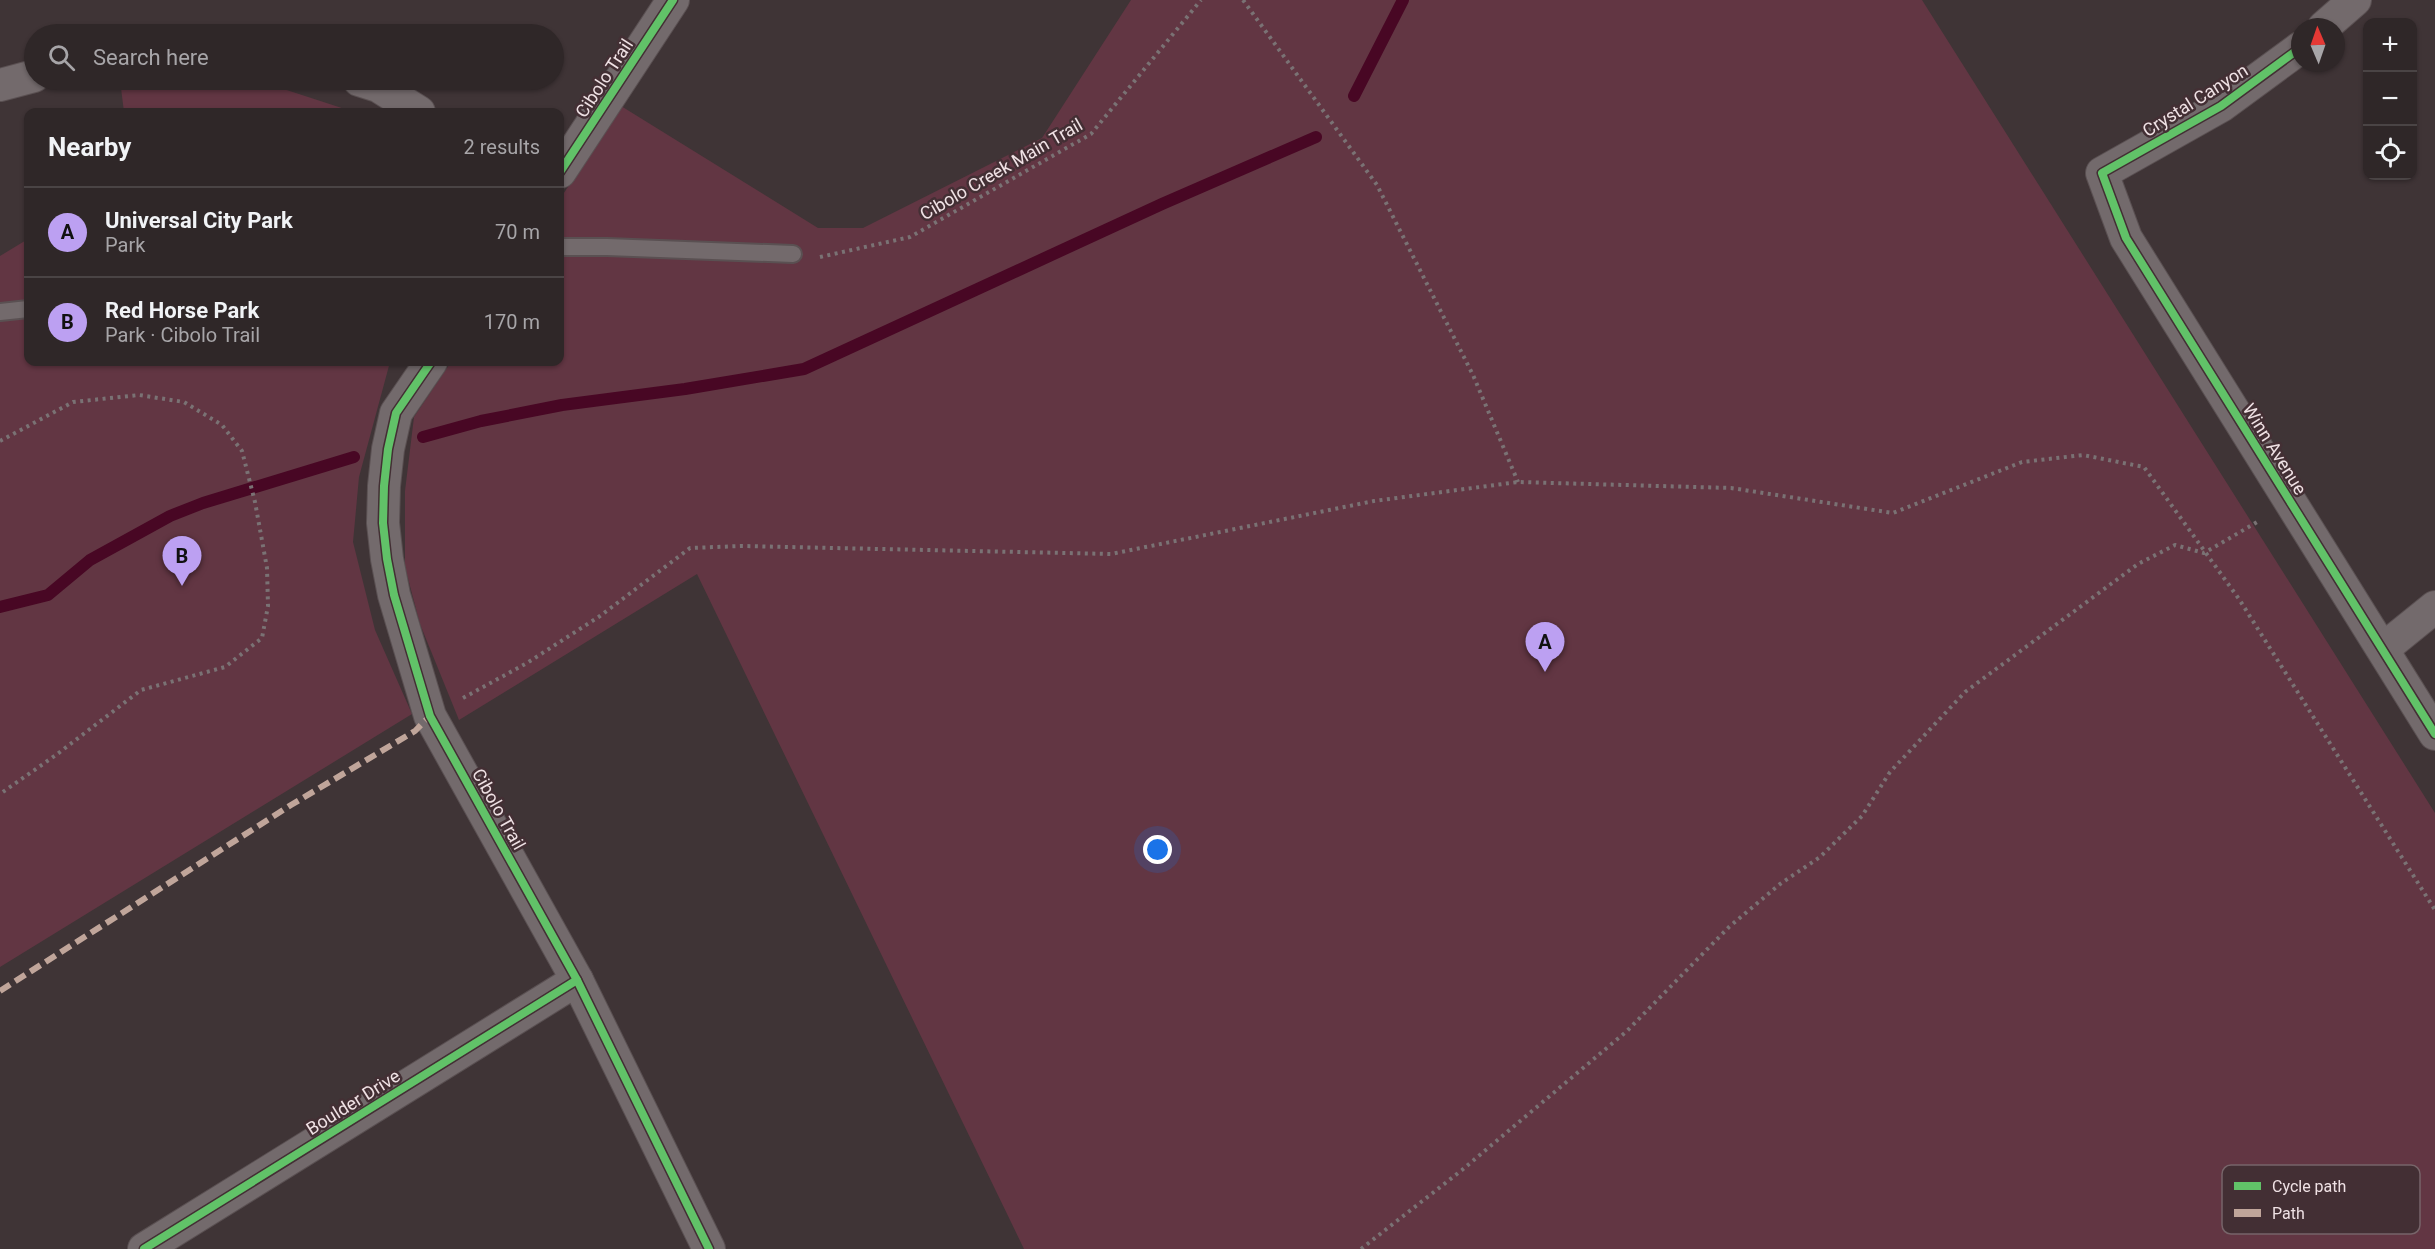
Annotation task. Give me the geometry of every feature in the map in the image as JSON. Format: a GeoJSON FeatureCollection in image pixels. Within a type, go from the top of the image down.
{"type":"FeatureCollection","features":[{"type":"Feature","properties":{"kind":"street","name":"Cibolo Trail"},"geometry":{"type":"LineString","coordinates":[[564,166],[672,0]]}},
{"type":"Feature","properties":{"kind":"street"},"geometry":{"type":"LineString","coordinates":[[2334,18],[2355,0]]}},
{"type":"Feature","properties":{"kind":"street","name":"Crystal Canyon"},"geometry":{"type":"LineString","coordinates":[[2102,173],[2221,106],[2291,55]]}},
{"type":"Feature","properties":{"kind":"street"},"geometry":{"type":"LineString","coordinates":[[0,86],[24,79]]}},
{"type":"Feature","properties":{"kind":"street"},"geometry":{"type":"LineString","coordinates":[[384,90],[413,108]]}},
{"type":"Feature","properties":{"kind":"street","name":"Winn Avenue"},"geometry":{"type":"LineString","coordinates":[[2102,173],[2126,238],[2435,734]]}},
{"type":"Feature","properties":{"kind":"street","name":"Cibolo Trail"},"geometry":{"type":"LineString","coordinates":[[428,366],[396,413],[388,449],[383,514],[387,560],[394,595],[430,716],[577,980],[709,1249]]}},
{"type":"Feature","properties":{"kind":"street"},"geometry":{"type":"LineString","coordinates":[[2383,649],[2435,607]]}},
{"type":"Feature","properties":{"kind":"street","name":"Boulder Drive"},"geometry":{"type":"LineString","coordinates":[[144,1249],[577,980]]}},
{"type":"Feature","properties":{"kind":"lane"},"geometry":{"type":"LineString","coordinates":[[564,247],[793,254]]}},
{"type":"Feature","properties":{"kind":"lane"},"geometry":{"type":"LineString","coordinates":[[0,312],[24,309]]}},
{"type":"Feature","properties":{"kind":"path"},"geometry":{"type":"LineString","coordinates":[[1243,0],[1377,185],[1473,375],[1518,482]]}},
{"type":"Feature","properties":{"kind":"path"},"geometry":{"type":"LineString","coordinates":[[0,441],[73,402],[139,395],[184,402],[222,425],[242,452],[255,502],[267,568],[268,606],[262,638],[225,667],[141,690],[56,755],[0,794]]}},
{"type":"Feature","properties":{"kind":"path"},"geometry":{"type":"LineString","coordinates":[[430,716],[527,663],[600,616],[690,548],[742,546],[1112,554],[1374,501],[1518,482],[1731,488],[1893,513],[2022,462],[2083,455],[2144,467],[2239,599],[2435,910]]}},
{"type":"Feature","properties":{"kind":"path"},"geometry":{"type":"LineString","coordinates":[[1361,1249],[1462,1170],[1609,1046],[1729,927],[1780,884],[1821,857],[1862,816],[1896,765],[1965,692],[2139,564],[2175,545],[2204,553],[2292,503]]}},
{"type":"Feature","properties":{"kind":"shaded area"},"geometry":{"type":"Polygon","coordinates":[[[1131,0],[1922,0],[2435,813],[2435,1249],[1024,1249],[697,574],[459,720],[420,624],[405,567],[405,491],[414,417],[448,366],[564,366],[564,193],[621,106],[818,228],[863,228],[1042,138],[1131,0]]]}},
{"type":"Feature","properties":{"kind":"shaded area"},"geometry":{"type":"Polygon","coordinates":[[[121,90],[287,90],[342,108],[124,108],[121,90]]]}},
{"type":"Feature","properties":{"kind":"shaded area"},"geometry":{"type":"Polygon","coordinates":[[[24,241],[24,366],[389,366],[359,477],[353,542],[375,630],[412,714],[0,967],[0,256],[24,241]]]}},
{"type":"Feature","properties":{"kind":"waterway"},"geometry":{"type":"LineString","coordinates":[[1354,96],[1403,0]]}},
{"type":"Feature","properties":{"kind":"waterway"},"geometry":{"type":"LineString","coordinates":[[423,437],[481,421],[562,405],[685,389],[804,369],[1162,204],[1316,137]]}},
{"type":"Feature","properties":{"kind":"waterway"},"geometry":{"type":"LineString","coordinates":[[0,607],[48,595],[90,560],[170,516],[203,503],[354,457]]}},
{"type":"Feature","properties":{"kind":"marked path"},"geometry":{"type":"LineString","coordinates":[[0,991],[291,805],[415,731],[430,716]]}},
{"type":"Feature","properties":{"kind":"cycle path"},"geometry":{"type":"LineString","coordinates":[[564,166],[673,0]]}},
{"type":"Feature","properties":{"kind":"cycle path"},"geometry":{"type":"LineString","coordinates":[[2291,55],[2221,106],[2102,173],[2126,238],[2435,734]]}},
{"type":"Feature","properties":{"kind":"cycle path"},"geometry":{"type":"LineString","coordinates":[[428,366],[396,413],[388,449],[383,523],[394,595],[430,716],[577,980],[709,1249]]}},
{"type":"Feature","properties":{"kind":"cycle path"},"geometry":{"type":"LineString","coordinates":[[144,1249],[577,980]]}},
{"type":"Feature","properties":{"kind":"place","name":"Red Horse Park"},"geometry":{"type":"Point","coordinates":[182,586]}},
{"type":"Feature","properties":{"kind":"place","name":"Universal City Park"},"geometry":{"type":"Point","coordinates":[1545,672]}}]}
